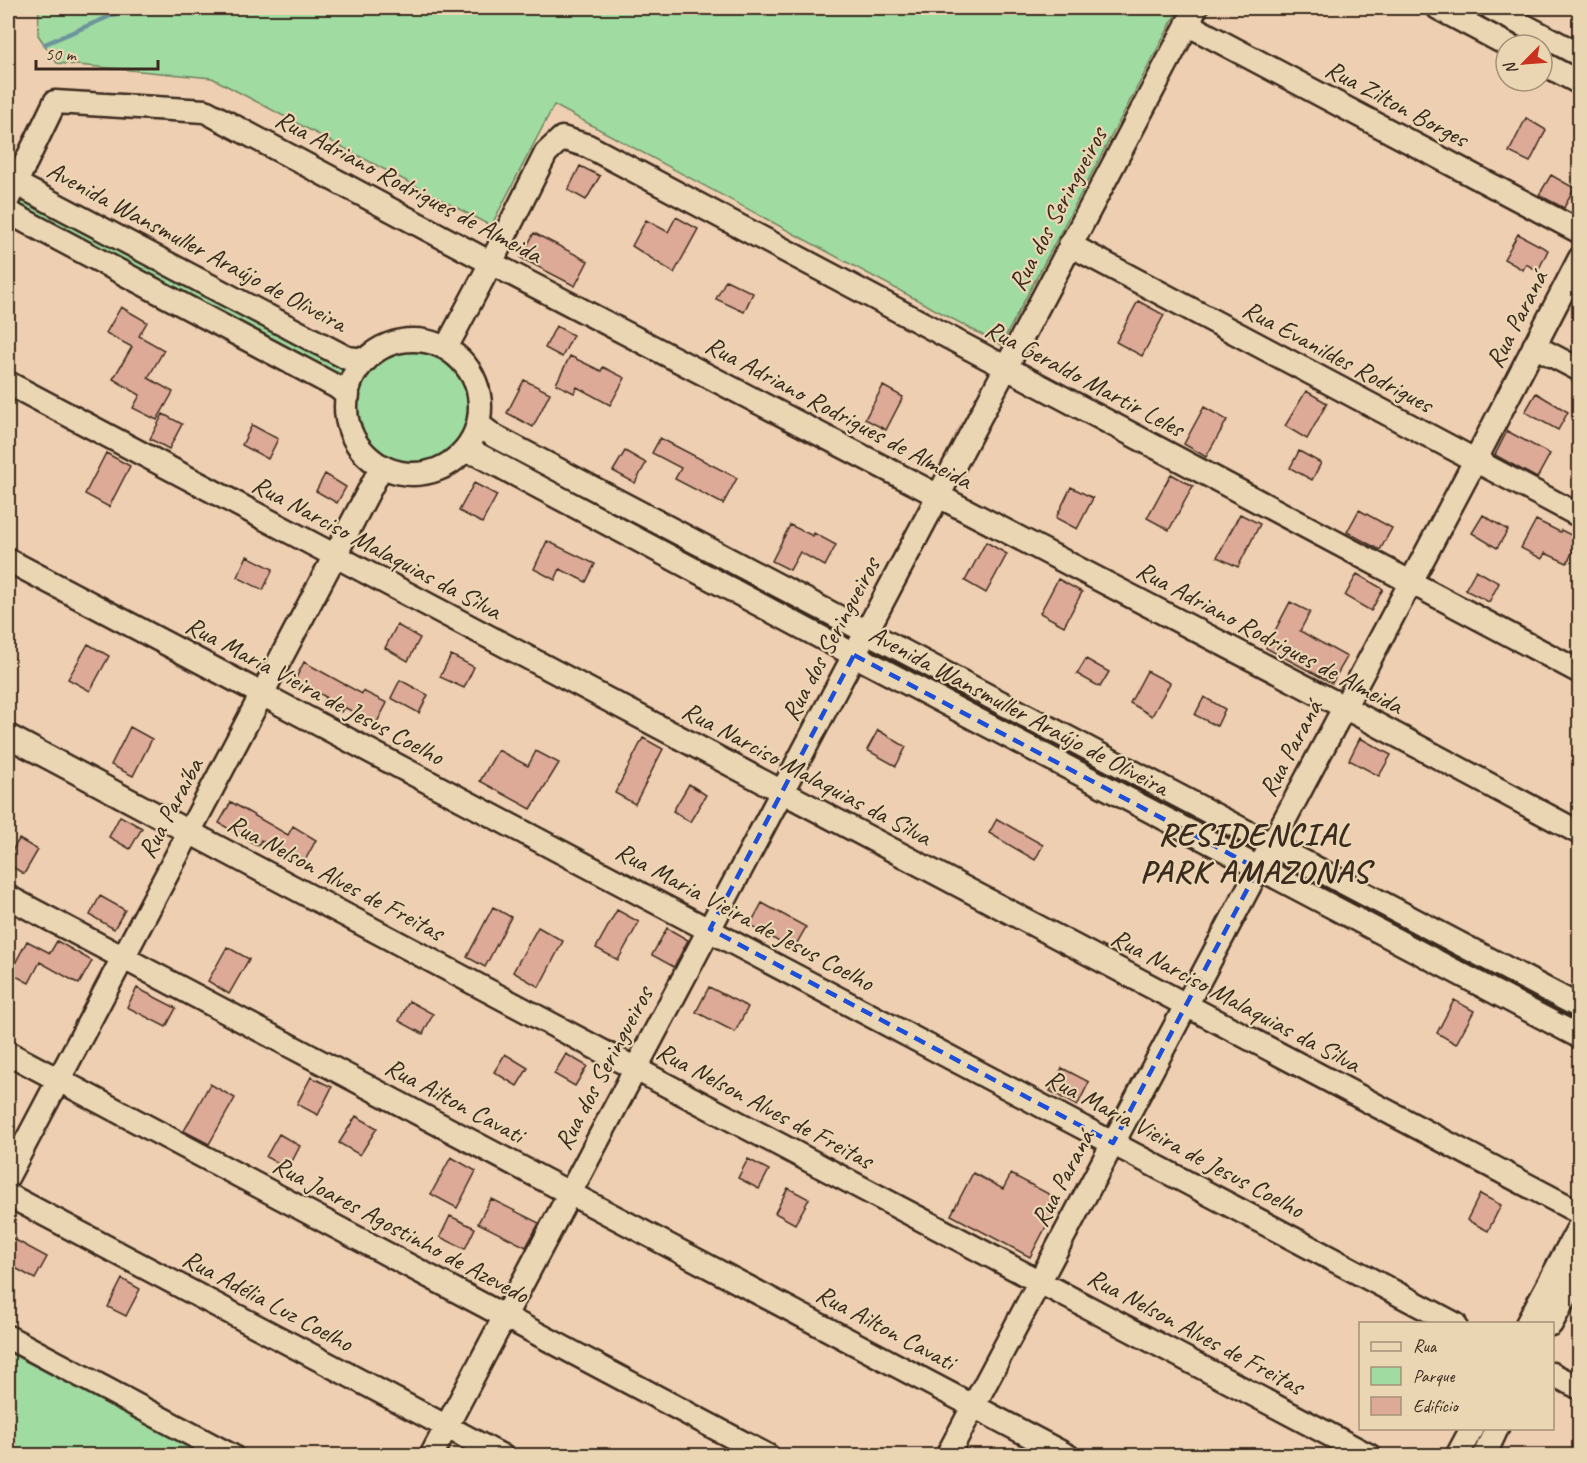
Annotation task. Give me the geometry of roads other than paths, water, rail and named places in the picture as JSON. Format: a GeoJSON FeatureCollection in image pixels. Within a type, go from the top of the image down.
{"type":"FeatureCollection","features":[{"type":"Feature","properties":{"kind":"street"},"geometry":{"type":"LineString","coordinates":[[1438,8],[1494,38]]}},
{"type":"Feature","properties":{"kind":"street"},"geometry":{"type":"LineString","coordinates":[[1491,8],[1580,55]]}},
{"type":"Feature","properties":{"kind":"street","name":"Rua Zilton Borges"},"geometry":{"type":"LineString","coordinates":[[1191,16],[1580,232]]}},
{"type":"Feature","properties":{"kind":"street","name":"Rua dos Seringueiros"},"geometry":{"type":"LineString","coordinates":[[431,1455],[1191,16]]}},
{"type":"Feature","properties":{"kind":"street"},"geometry":{"type":"LineString","coordinates":[[1554,69],[1580,83]]}},
{"type":"Feature","properties":{"kind":"street","name":"Rua Adriano Rodrigues de Almeida"},"geometry":{"type":"LineString","coordinates":[[10,184],[55,102],[205,111],[491,263],[1344,707],[1580,833]]}},
{"type":"Feature","properties":{"kind":"street","name":"Rua Geraldo Martir Leles"},"geometry":{"type":"LineString","coordinates":[[491,263],[546,153],[562,138],[588,146],[1580,672]]}},
{"type":"Feature","properties":{"kind":"street","name":"Avenida Wansmuller Araújo de Oliveira"},"geometry":{"type":"LineString","coordinates":[[10,184],[347,358],[366,360]]}},
{"type":"Feature","properties":{"kind":"street"},"geometry":{"type":"LineString","coordinates":[[8,212],[337,387],[348,396]]}},
{"type":"Feature","properties":{"kind":"street","name":"Rua Evanildes Rodrigues"},"geometry":{"type":"LineString","coordinates":[[1070,245],[1580,516]]}},
{"type":"Feature","properties":{"kind":"street","name":"Rua Paraná"},"geometry":{"type":"LineString","coordinates":[[947,1455],[1475,461],[1580,258]]}},
{"type":"Feature","properties":{"kind":"street"},"geometry":{"type":"LineString","coordinates":[[446,348],[491,263]]}},
{"type":"Feature","properties":{"kind":"street","name":"Avenida Wansmuller Araújo de Oliveira"},"geometry":{"type":"LineString","coordinates":[[400,340],[423,340],[446,348],[463,362],[476,382],[480,404],[478,424],[463,452],[454,461],[437,470],[419,474],[400,472],[382,466],[367,455],[355,440],[348,422],[348,396],[355,374],[379,349],[400,340]]}},
{"type":"Feature","properties":{"kind":"street"},"geometry":{"type":"LineString","coordinates":[[1534,346],[1580,370]]}},
{"type":"Feature","properties":{"kind":"street","name":"Rua Narciso Malaquias da Silva"},"geometry":{"type":"LineString","coordinates":[[8,383],[1580,1214]]}},
{"type":"Feature","properties":{"kind":"street","name":"Avenida Wansmuller Araújo de Oliveira"},"geometry":{"type":"LineString","coordinates":[[478,424],[494,436],[1580,1007]]}},
{"type":"Feature","properties":{"kind":"street","name":"Avenida Wansmuller Araújo de Oliveira"},"geometry":{"type":"LineString","coordinates":[[463,452],[477,454],[1258,869],[1580,1037]]}},
{"type":"Feature","properties":{"kind":"street","name":"Rua Paraíba"},"geometry":{"type":"LineString","coordinates":[[8,1176],[382,466]]}},
{"type":"Feature","properties":{"kind":"street","name":"Rua Maria Vieira de Jesus Coelho"},"geometry":{"type":"LineString","coordinates":[[8,560],[1453,1322]]}},
{"type":"Feature","properties":{"kind":"street","name":"Rua Nelson Alves de Freitas"},"geometry":{"type":"LineString","coordinates":[[8,736],[1370,1455]]}},
{"type":"Feature","properties":{"kind":"street","name":"Rua Ailton Cavati"},"geometry":{"type":"LineString","coordinates":[[8,897],[1068,1455]]}},
{"type":"Feature","properties":{"kind":"street","name":"Rua Joares Agostinho de Azevedo"},"geometry":{"type":"LineString","coordinates":[[8,1053],[768,1455]]}},
{"type":"Feature","properties":{"kind":"street","name":"Rua Adélia Luz Coelho"},"geometry":{"type":"LineString","coordinates":[[8,1195],[502,1455]]}},
{"type":"Feature","properties":{"kind":"street"},"geometry":{"type":"LineString","coordinates":[[1528,1322],[1580,1225]]}},
{"type":"Feature","properties":{"kind":"street"},"geometry":{"type":"LineString","coordinates":[[1552,1322],[1580,1271]]}},
{"type":"Feature","properties":{"kind":"street"},"geometry":{"type":"LineString","coordinates":[[8,1337],[232,1455]]}},
{"type":"Feature","properties":{"kind":"street"},"geometry":{"type":"LineString","coordinates":[[1554,1375],[1580,1388]]}},
{"type":"Feature","properties":{"kind":"street"},"geometry":{"type":"LineString","coordinates":[[1457,1455],[1471,1430]]}},
{"type":"Feature","properties":{"kind":"street"},"geometry":{"type":"LineString","coordinates":[[1484,1455],[1496,1430]]}},
{"type":"Feature","properties":{"kind":"waterway"},"geometry":{"type":"LineString","coordinates":[[45,44],[129,8]]}},
{"type":"Feature","properties":{"kind":"district","name":"RESIDENCIAL PARK AMAZONAS"},"geometry":{"type":"Point","coordinates":[1255,852]}}]}
